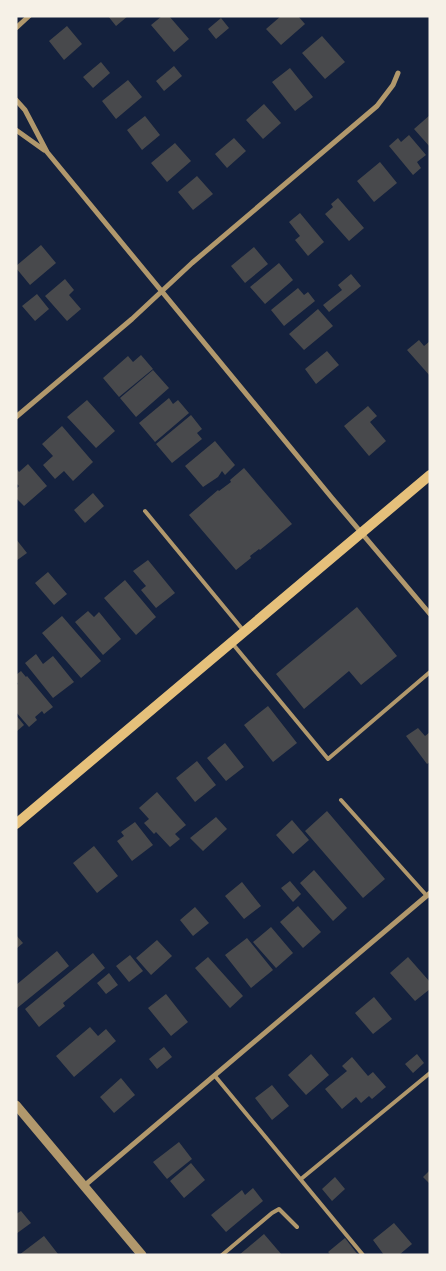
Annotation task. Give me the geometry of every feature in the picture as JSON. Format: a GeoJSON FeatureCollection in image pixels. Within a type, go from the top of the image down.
{"type":"FeatureCollection","features":[{"type":"Feature","properties":{"kind":"main road"},"geometry":{"type":"LineString","coordinates":[[16,824],[430,475]]}},
{"type":"Feature","properties":{"kind":"street"},"geometry":{"type":"LineString","coordinates":[[16,28],[29,16]]}},
{"type":"Feature","properties":{"kind":"street"},"geometry":{"type":"LineString","coordinates":[[16,417],[162,292],[192,263],[377,106],[394,85],[398,73]]}},
{"type":"Feature","properties":{"kind":"street"},"geometry":{"type":"LineString","coordinates":[[16,100],[24,110],[47,152],[430,614]]}},
{"type":"Feature","properties":{"kind":"street"},"geometry":{"type":"LineString","coordinates":[[16,130],[47,152]]}},
{"type":"Feature","properties":{"kind":"street"},"geometry":{"type":"LineString","coordinates":[[84,1186],[428,895]]}},
{"type":"Feature","properties":{"kind":"street"},"geometry":{"type":"LineString","coordinates":[[16,1105],[142,1255]]}},
{"type":"Feature","properties":{"kind":"lane"},"geometry":{"type":"LineString","coordinates":[[145,511],[245,631]]}},
{"type":"Feature","properties":{"kind":"lane"},"geometry":{"type":"LineString","coordinates":[[232,642],[328,759],[430,672]]}},
{"type":"Feature","properties":{"kind":"lane"},"geometry":{"type":"LineString","coordinates":[[341,800],[428,895]]}},
{"type":"Feature","properties":{"kind":"lane"},"geometry":{"type":"LineString","coordinates":[[302,1178],[430,1073]]}},
{"type":"Feature","properties":{"kind":"lane"},"geometry":{"type":"LineString","coordinates":[[215,1076],[302,1178],[363,1255]]}},
{"type":"Feature","properties":{"kind":"lane"},"geometry":{"type":"LineString","coordinates":[[222,1255],[279,1209],[297,1227]]}},
{"type":"Feature","properties":{"kind":"building"},"geometry":{"type":"Polygon","coordinates":[[[108,16],[128,16],[116,26],[108,16]]]}},
{"type":"Feature","properties":{"kind":"building"},"geometry":{"type":"Polygon","coordinates":[[[162,16],[169,16],[189,39],[174,52],[151,25],[162,16]]]}},
{"type":"Feature","properties":{"kind":"building"},"geometry":{"type":"Polygon","coordinates":[[[281,16],[298,16],[305,24],[281,45],[266,29],[281,16]]]}},
{"type":"Feature","properties":{"kind":"building"},"geometry":{"type":"Polygon","coordinates":[[[221,18],[229,28],[216,39],[208,29],[221,18]]]}},
{"type":"Feature","properties":{"kind":"building"},"geometry":{"type":"Polygon","coordinates":[[[67,26],[82,44],[64,60],[49,41],[67,26]]]}},
{"type":"Feature","properties":{"kind":"building"},"geometry":{"type":"Polygon","coordinates":[[[322,36],[345,62],[325,79],[302,53],[322,36]]]}},
{"type":"Feature","properties":{"kind":"building"},"geometry":{"type":"Polygon","coordinates":[[[101,62],[110,73],[93,88],[83,77],[101,62]]]}},
{"type":"Feature","properties":{"kind":"building"},"geometry":{"type":"Polygon","coordinates":[[[174,66],[182,76],[164,91],[156,81],[174,66]]]}},
{"type":"Feature","properties":{"kind":"building"},"geometry":{"type":"Polygon","coordinates":[[[290,68],[313,97],[295,111],[272,82],[290,68]]]}},
{"type":"Feature","properties":{"kind":"building"},"geometry":{"type":"Polygon","coordinates":[[[128,80],[142,97],[116,119],[102,101],[128,80]]]}},
{"type":"Feature","properties":{"kind":"building"},"geometry":{"type":"Polygon","coordinates":[[[264,104],[281,123],[263,139],[246,120],[264,104]]]}},
{"type":"Feature","properties":{"kind":"building"},"geometry":{"type":"Polygon","coordinates":[[[430,115],[430,147],[414,129],[430,115]]]}},
{"type":"Feature","properties":{"kind":"building"},"geometry":{"type":"Polygon","coordinates":[[[145,116],[160,135],[142,150],[127,130],[145,116]]]}},
{"type":"Feature","properties":{"kind":"building"},"geometry":{"type":"Polygon","coordinates":[[[409,135],[426,155],[417,162],[421,168],[413,175],[389,146],[398,138],[401,142],[409,135]]]}},
{"type":"Feature","properties":{"kind":"building"},"geometry":{"type":"Polygon","coordinates":[[[234,138],[246,151],[227,168],[215,154],[234,138]]]}},
{"type":"Feature","properties":{"kind":"building"},"geometry":{"type":"Polygon","coordinates":[[[175,143],[191,161],[167,182],[151,163],[175,143]]]}},
{"type":"Feature","properties":{"kind":"building"},"geometry":{"type":"Polygon","coordinates":[[[380,162],[397,183],[374,202],[357,181],[380,162]]]}},
{"type":"Feature","properties":{"kind":"building"},"geometry":{"type":"Polygon","coordinates":[[[197,176],[213,194],[193,210],[178,192],[197,176]]]}},
{"type":"Feature","properties":{"kind":"building"},"geometry":{"type":"Polygon","coordinates":[[[338,198],[364,228],[349,241],[325,214],[333,207],[331,204],[338,198]]]}},
{"type":"Feature","properties":{"kind":"building"},"geometry":{"type":"Polygon","coordinates":[[[300,213],[324,242],[308,256],[295,240],[300,236],[289,222],[300,213]]]}},
{"type":"Feature","properties":{"kind":"building"},"geometry":{"type":"Polygon","coordinates":[[[41,245],[56,263],[30,285],[16,266],[41,245]]]}},
{"type":"Feature","properties":{"kind":"building"},"geometry":{"type":"Polygon","coordinates":[[[254,247],[268,264],[245,283],[231,266],[254,247]]]}},
{"type":"Feature","properties":{"kind":"building"},"geometry":{"type":"Polygon","coordinates":[[[279,263],[293,280],[265,304],[250,287],[279,263]]]}},
{"type":"Feature","properties":{"kind":"building"},"geometry":{"type":"Polygon","coordinates":[[[351,274],[361,286],[329,312],[323,305],[342,290],[338,285],[351,274]]]}},
{"type":"Feature","properties":{"kind":"building"},"geometry":{"type":"Polygon","coordinates":[[[65,279],[74,290],[69,295],[81,309],[67,321],[45,296],[65,279]]]}},
{"type":"Feature","properties":{"kind":"building"},"geometry":{"type":"Polygon","coordinates":[[[298,288],[304,295],[308,292],[315,301],[284,326],[271,310],[298,288]]]}},
{"type":"Feature","properties":{"kind":"building"},"geometry":{"type":"Polygon","coordinates":[[[37,294],[49,309],[35,321],[22,306],[37,294]]]}},
{"type":"Feature","properties":{"kind":"building"},"geometry":{"type":"Polygon","coordinates":[[[318,309],[333,326],[304,350],[289,334],[318,309]]]}},
{"type":"Feature","properties":{"kind":"building"},"geometry":{"type":"Polygon","coordinates":[[[419,340],[424,346],[430,341],[430,376],[407,350],[419,340]]]}},
{"type":"Feature","properties":{"kind":"building"},"geometry":{"type":"Polygon","coordinates":[[[327,351],[339,365],[316,384],[305,369],[327,351]]]}},
{"type":"Feature","properties":{"kind":"building"},"geometry":{"type":"Polygon","coordinates":[[[141,355],[153,369],[119,397],[103,378],[128,356],[133,362],[141,355]]]}},
{"type":"Feature","properties":{"kind":"building"},"geometry":{"type":"Polygon","coordinates":[[[153,370],[169,388],[136,417],[120,398],[153,370]]]}},
{"type":"Feature","properties":{"kind":"building"},"geometry":{"type":"Polygon","coordinates":[[[169,398],[173,404],[178,400],[189,413],[155,442],[139,423],[169,398]]]}},
{"type":"Feature","properties":{"kind":"building"},"geometry":{"type":"Polygon","coordinates":[[[87,400],[115,431],[96,448],[67,417],[87,400]]]}},
{"type":"Feature","properties":{"kind":"building"},"geometry":{"type":"Polygon","coordinates":[[[368,406],[377,416],[370,422],[386,441],[369,456],[344,426],[368,406]]]}},
{"type":"Feature","properties":{"kind":"building"},"geometry":{"type":"Polygon","coordinates":[[[191,415],[202,429],[197,433],[202,439],[172,463],[156,444],[191,415]]]}},
{"type":"Feature","properties":{"kind":"building"},"geometry":{"type":"Polygon","coordinates":[[[62,426],[93,462],[73,481],[64,471],[55,479],[43,465],[53,456],[42,444],[62,426]]]}},
{"type":"Feature","properties":{"kind":"building"},"geometry":{"type":"Polygon","coordinates":[[[215,441],[235,465],[225,475],[222,471],[218,477],[203,487],[185,466],[215,441]]]}},
{"type":"Feature","properties":{"kind":"building"},"geometry":{"type":"Polygon","coordinates":[[[28,464],[47,486],[24,506],[16,498],[16,489],[19,486],[16,483],[16,468],[19,472],[28,464]]]}},
{"type":"Feature","properties":{"kind":"building"},"geometry":{"type":"Polygon","coordinates":[[[244,468],[292,524],[250,556],[251,558],[236,570],[189,515],[218,490],[231,482],[230,480],[244,468]]]}},
{"type":"Feature","properties":{"kind":"building"},"geometry":{"type":"Polygon","coordinates":[[[93,493],[104,506],[85,523],[74,510],[93,493]]]}},
{"type":"Feature","properties":{"kind":"building"},"geometry":{"type":"Polygon","coordinates":[[[16,539],[27,553],[16,561],[16,539]]]}},
{"type":"Feature","properties":{"kind":"building"},"geometry":{"type":"Polygon","coordinates":[[[148,560],[175,593],[156,608],[141,590],[146,586],[133,571],[148,560]]]}},
{"type":"Feature","properties":{"kind":"building"},"geometry":{"type":"Polygon","coordinates":[[[48,572],[67,594],[54,605],[35,583],[48,572]]]}},
{"type":"Feature","properties":{"kind":"building"},"geometry":{"type":"Polygon","coordinates":[[[125,580],[156,617],[136,635],[104,598],[125,580]]]}},
{"type":"Feature","properties":{"kind":"building"},"geometry":{"type":"Polygon","coordinates":[[[357,607],[397,656],[361,685],[349,671],[304,709],[276,674],[357,607]]]}},
{"type":"Feature","properties":{"kind":"building"},"geometry":{"type":"Polygon","coordinates":[[[88,611],[94,617],[99,612],[121,639],[103,655],[75,622],[88,611]]]}},
{"type":"Feature","properties":{"kind":"building"},"geometry":{"type":"Polygon","coordinates":[[[62,616],[101,661],[81,678],[42,633],[62,616]]]}},
{"type":"Feature","properties":{"kind":"building"},"geometry":{"type":"Polygon","coordinates":[[[36,654],[43,664],[53,656],[74,682],[53,698],[25,663],[36,654]]]}},
{"type":"Feature","properties":{"kind":"building"},"geometry":{"type":"Polygon","coordinates":[[[21,671],[53,707],[44,714],[42,711],[35,717],[37,720],[29,727],[16,712],[16,685],[18,684],[16,675],[21,671]]]}},
{"type":"Feature","properties":{"kind":"building"},"geometry":{"type":"Polygon","coordinates":[[[268,706],[297,743],[273,762],[244,725],[268,706]]]}},
{"type":"Feature","properties":{"kind":"building"},"geometry":{"type":"Polygon","coordinates":[[[16,715],[24,725],[16,732],[16,715]]]}},
{"type":"Feature","properties":{"kind":"building"},"geometry":{"type":"Polygon","coordinates":[[[418,728],[425,736],[430,732],[430,762],[427,764],[406,736],[418,728]]]}},
{"type":"Feature","properties":{"kind":"building"},"geometry":{"type":"Polygon","coordinates":[[[225,743],[244,767],[226,781],[207,758],[225,743]]]}},
{"type":"Feature","properties":{"kind":"building"},"geometry":{"type":"Polygon","coordinates":[[[197,761],[216,785],[195,802],[176,778],[197,761]]]}},
{"type":"Feature","properties":{"kind":"building"},"geometry":{"type":"Polygon","coordinates":[[[157,792],[186,825],[175,834],[180,839],[170,847],[156,832],[154,834],[144,823],[149,819],[139,808],[157,792]]]}},
{"type":"Feature","properties":{"kind":"building"},"geometry":{"type":"Polygon","coordinates":[[[327,811],[385,879],[363,898],[305,831],[327,811]]]}},
{"type":"Feature","properties":{"kind":"building"},"geometry":{"type":"Polygon","coordinates":[[[216,817],[227,829],[203,851],[190,838],[216,817]]]}},
{"type":"Feature","properties":{"kind":"building"},"geometry":{"type":"Polygon","coordinates":[[[292,820],[309,840],[293,854],[276,835],[292,820]]]}},
{"type":"Feature","properties":{"kind":"building"},"geometry":{"type":"Polygon","coordinates":[[[135,822],[153,845],[132,861],[117,841],[124,836],[121,832],[135,822]]]}},
{"type":"Feature","properties":{"kind":"building"},"geometry":{"type":"Polygon","coordinates":[[[94,846],[118,876],[97,893],[73,863],[94,846]]]}},
{"type":"Feature","properties":{"kind":"building"},"geometry":{"type":"Polygon","coordinates":[[[314,870],[347,908],[333,921],[300,883],[314,870]]]}},
{"type":"Feature","properties":{"kind":"building"},"geometry":{"type":"Polygon","coordinates":[[[290,881],[301,894],[293,902],[281,888],[290,881]]]}},
{"type":"Feature","properties":{"kind":"building"},"geometry":{"type":"Polygon","coordinates":[[[242,882],[261,906],[244,919],[225,896],[242,882]]]}},
{"type":"Feature","properties":{"kind":"building"},"geometry":{"type":"Polygon","coordinates":[[[298,906],[321,932],[303,948],[280,922],[298,906]]]}},
{"type":"Feature","properties":{"kind":"building"},"geometry":{"type":"Polygon","coordinates":[[[195,907],[209,923],[193,936],[180,920],[195,907]]]}},
{"type":"Feature","properties":{"kind":"building"},"geometry":{"type":"Polygon","coordinates":[[[271,927],[293,953],[276,968],[253,942],[271,927]]]}},
{"type":"Feature","properties":{"kind":"building"},"geometry":{"type":"Polygon","coordinates":[[[16,935],[23,943],[16,949],[16,935]]]}},
{"type":"Feature","properties":{"kind":"building"},"geometry":{"type":"Polygon","coordinates":[[[247,938],[273,970],[251,988],[225,955],[247,938]]]}},
{"type":"Feature","properties":{"kind":"building"},"geometry":{"type":"Polygon","coordinates":[[[157,940],[172,956],[151,975],[136,958],[157,940]]]}},
{"type":"Feature","properties":{"kind":"building"},"geometry":{"type":"Polygon","coordinates":[[[57,951],[69,966],[16,1009],[16,985],[57,951]]]}},
{"type":"Feature","properties":{"kind":"building"},"geometry":{"type":"Polygon","coordinates":[[[93,953],[105,968],[63,1003],[65,1006],[39,1027],[25,1009],[93,953]]]}},
{"type":"Feature","properties":{"kind":"building"},"geometry":{"type":"Polygon","coordinates":[[[130,955],[143,971],[129,982],[116,966],[130,955]]]}},
{"type":"Feature","properties":{"kind":"building"},"geometry":{"type":"Polygon","coordinates":[[[208,957],[243,996],[230,1008],[195,968],[208,957]]]}},
{"type":"Feature","properties":{"kind":"building"},"geometry":{"type":"Polygon","coordinates":[[[408,957],[430,982],[430,989],[415,1001],[390,973],[408,957]]]}},
{"type":"Feature","properties":{"kind":"building"},"geometry":{"type":"Polygon","coordinates":[[[109,973],[118,985],[106,994],[97,983],[109,973]]]}},
{"type":"Feature","properties":{"kind":"building"},"geometry":{"type":"Polygon","coordinates":[[[166,994],[188,1022],[171,1036],[148,1008],[166,994]]]}},
{"type":"Feature","properties":{"kind":"building"},"geometry":{"type":"Polygon","coordinates":[[[374,997],[392,1019],[373,1034],[355,1013],[374,997]]]}},
{"type":"Feature","properties":{"kind":"building"},"geometry":{"type":"Polygon","coordinates":[[[90,1027],[98,1036],[106,1029],[116,1041],[74,1077],[56,1056],[90,1027]]]}},
{"type":"Feature","properties":{"kind":"building"},"geometry":{"type":"Polygon","coordinates":[[[164,1047],[172,1057],[157,1069],[149,1059],[164,1047]]]}},
{"type":"Feature","properties":{"kind":"building"},"geometry":{"type":"Polygon","coordinates":[[[311,1054],[329,1075],[306,1095],[288,1075],[311,1054]]]}},
{"type":"Feature","properties":{"kind":"building"},"geometry":{"type":"Polygon","coordinates":[[[417,1054],[424,1063],[413,1073],[405,1064],[417,1054]]]}},
{"type":"Feature","properties":{"kind":"building"},"geometry":{"type":"Polygon","coordinates":[[[352,1057],[368,1076],[373,1072],[386,1087],[372,1099],[369,1096],[361,1103],[356,1097],[342,1109],[325,1089],[347,1071],[342,1066],[352,1057]]]}},
{"type":"Feature","properties":{"kind":"building"},"geometry":{"type":"Polygon","coordinates":[[[121,1078],[135,1095],[114,1113],[100,1097],[121,1078]]]}},
{"type":"Feature","properties":{"kind":"building"},"geometry":{"type":"Polygon","coordinates":[[[272,1085],[289,1106],[272,1120],[255,1098],[272,1085]]]}},
{"type":"Feature","properties":{"kind":"building"},"geometry":{"type":"Polygon","coordinates":[[[179,1142],[192,1159],[167,1179],[153,1162],[179,1142]]]}},
{"type":"Feature","properties":{"kind":"building"},"geometry":{"type":"Polygon","coordinates":[[[191,1163],[205,1180],[184,1198],[170,1181],[191,1163]]]}},
{"type":"Feature","properties":{"kind":"building"},"geometry":{"type":"Polygon","coordinates":[[[430,1170],[430,1184],[423,1177],[430,1170]]]}},
{"type":"Feature","properties":{"kind":"building"},"geometry":{"type":"Polygon","coordinates":[[[335,1177],[345,1189],[332,1201],[322,1189],[335,1177]]]}},
{"type":"Feature","properties":{"kind":"building"},"geometry":{"type":"Polygon","coordinates":[[[253,1188],[263,1201],[226,1232],[211,1215],[242,1190],[245,1195],[253,1188]]]}},
{"type":"Feature","properties":{"kind":"building"},"geometry":{"type":"Polygon","coordinates":[[[21,1211],[31,1223],[16,1234],[16,1214],[21,1211]]]}},
{"type":"Feature","properties":{"kind":"building"},"geometry":{"type":"Polygon","coordinates":[[[394,1223],[412,1244],[399,1255],[384,1255],[373,1240],[394,1223]]]}},
{"type":"Feature","properties":{"kind":"building"},"geometry":{"type":"Polygon","coordinates":[[[264,1234],[282,1255],[239,1255],[264,1234]]]}},
{"type":"Feature","properties":{"kind":"building"},"geometry":{"type":"Polygon","coordinates":[[[44,1236],[58,1254],[19,1255],[44,1236]]]}},
{"type":"Feature","properties":{"kind":"building"},"geometry":{"type":"Polygon","coordinates":[[[345,1238],[358,1255],[331,1255],[328,1252],[345,1238]]]}}]}
